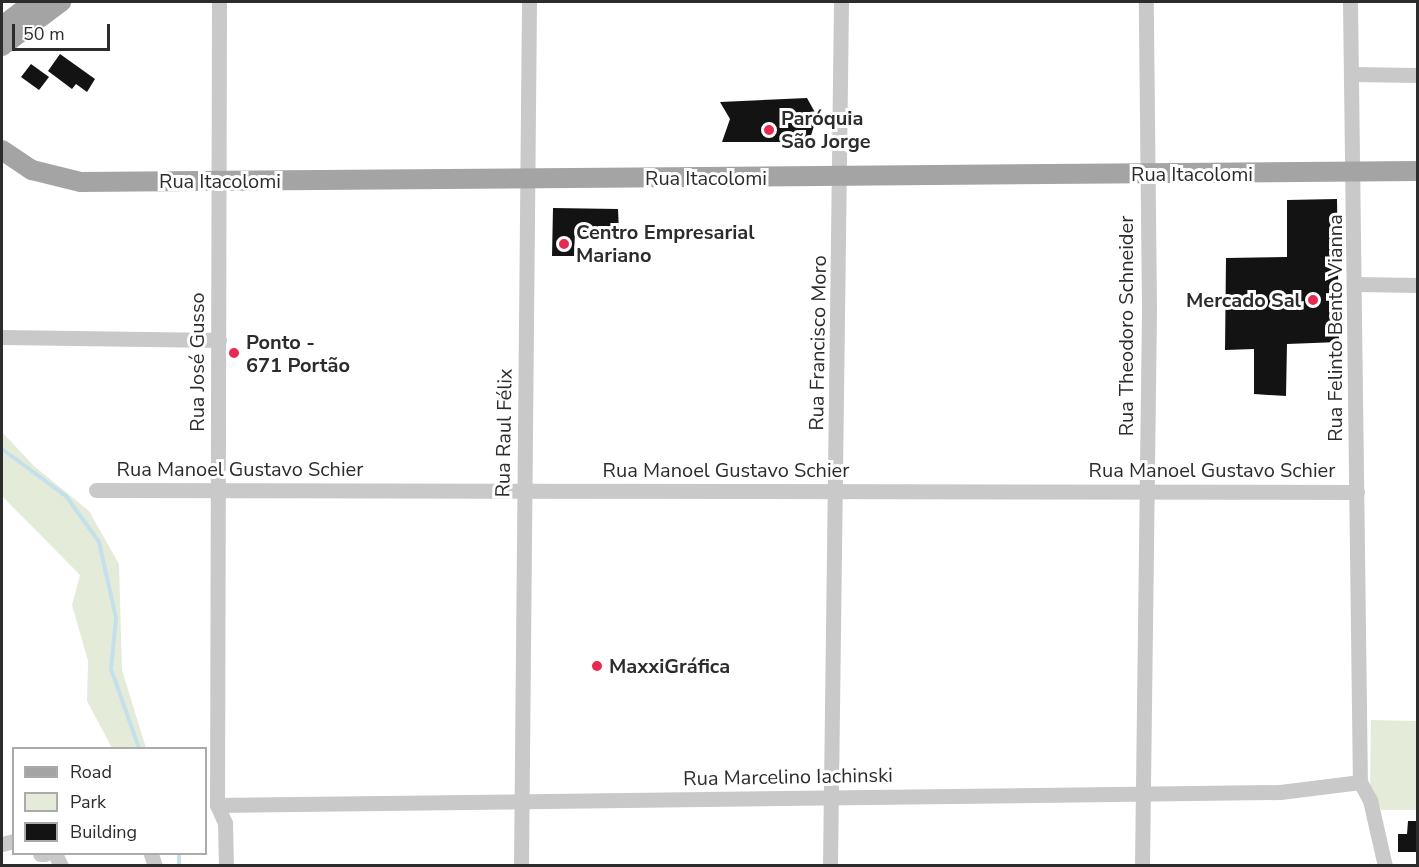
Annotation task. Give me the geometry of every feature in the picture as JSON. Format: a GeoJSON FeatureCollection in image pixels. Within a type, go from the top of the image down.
{"type":"FeatureCollection","features":[{"type":"Feature","properties":{"kind":"main road"},"geometry":{"type":"LineString","coordinates":[[2,26],[34,2]]}},
{"type":"Feature","properties":{"kind":"main road"},"geometry":{"type":"LineString","coordinates":[[2,46],[61,2]]}},
{"type":"Feature","properties":{"kind":"main road","name":"Rua Itacolomi"},"geometry":{"type":"LineString","coordinates":[[2,150],[32,170],[81,182],[1418,171]]}},
{"type":"Feature","properties":{"kind":"street","name":"Rua José Gusso"},"geometry":{"type":"LineString","coordinates":[[219,2],[217,805],[225,824],[226,866]]}},
{"type":"Feature","properties":{"kind":"street","name":"Rua Raul Félix"},"geometry":{"type":"LineString","coordinates":[[521,866],[529,2]]}},
{"type":"Feature","properties":{"kind":"street","name":"Rua Francisco Moro"},"geometry":{"type":"LineString","coordinates":[[830,866],[837,491],[841,2]]}},
{"type":"Feature","properties":{"kind":"street","name":"Rua Theodoro Schneider"},"geometry":{"type":"LineString","coordinates":[[1142,866],[1147,491],[1146,2]]}},
{"type":"Feature","properties":{"kind":"street","name":"Rua Felinto Bento Vianna"},"geometry":{"type":"LineString","coordinates":[[1350,2],[1354,170],[1360,782],[1370,800],[1385,866]]}},
{"type":"Feature","properties":{"kind":"street"},"geometry":{"type":"LineString","coordinates":[[1351,74],[1418,75]]}},
{"type":"Feature","properties":{"kind":"street"},"geometry":{"type":"LineString","coordinates":[[1355,284],[1418,285]]}},
{"type":"Feature","properties":{"kind":"street"},"geometry":{"type":"LineString","coordinates":[[2,337],[219,340]]}},
{"type":"Feature","properties":{"kind":"street","name":"Rua Manoel Gustavo Schier"},"geometry":{"type":"LineString","coordinates":[[96,490],[1357,492]]}},
{"type":"Feature","properties":{"kind":"street","name":"Rua Marcelino Iachinski"},"geometry":{"type":"LineString","coordinates":[[217,805],[1305,790],[1360,782]]}},
{"type":"Feature","properties":{"kind":"green space"},"geometry":{"type":"Polygon","coordinates":[[[2,432],[34,466],[89,511],[119,564],[122,670],[146,747],[111,747],[87,701],[88,661],[72,605],[80,575],[2,496],[2,432]]]}},
{"type":"Feature","properties":{"kind":"green space"},"geometry":{"type":"Polygon","coordinates":[[[1371,720],[1417,721],[1417,810],[1381,810],[1370,791],[1371,720]]]}},
{"type":"Feature","properties":{"kind":"building"},"geometry":{"type":"Polygon","coordinates":[[[60,54],[95,79],[87,92],[76,84],[72,89],[48,71],[60,54]]]}},
{"type":"Feature","properties":{"kind":"building"},"geometry":{"type":"Polygon","coordinates":[[[31,64],[49,77],[39,90],[21,77],[31,64]]]}},
{"type":"Feature","properties":{"kind":"building","name":"Paróquia São Jorge"},"geometry":{"type":"Polygon","coordinates":[[[807,98],[817,116],[809,142],[722,142],[730,119],[720,102],[807,98]]]}},
{"type":"Feature","properties":{"kind":"building"},"geometry":{"type":"Polygon","coordinates":[[[1337,199],[1339,342],[1287,344],[1286,396],[1254,394],[1254,349],[1225,350],[1226,258],[1287,257],[1287,200],[1337,199]]]}},
{"type":"Feature","properties":{"kind":"building","name":"Centro Empresarial Mariano"},"geometry":{"type":"Polygon","coordinates":[[[553,208],[618,209],[619,232],[575,232],[574,256],[552,256],[553,208]]]}},
{"type":"Feature","properties":{"kind":"building"},"geometry":{"type":"Polygon","coordinates":[[[1408,821],[1418,821],[1418,852],[1398,852],[1398,834],[1407,834],[1408,821]]]}},
{"type":"Feature","properties":{"kind":"waterway"},"geometry":{"type":"LineString","coordinates":[[2,449],[66,496],[99,542],[116,618],[111,669],[139,747]]}},
{"type":"Feature","properties":{"kind":"waterway"},"geometry":{"type":"LineString","coordinates":[[179,855],[179,866]]}},
{"type":"Feature","properties":{"kind":"place","name":"Paróquia São Jorge"},"geometry":{"type":"Point","coordinates":[769,130]}},
{"type":"Feature","properties":{"kind":"place","name":"Centro Empresarial Mariano"},"geometry":{"type":"Point","coordinates":[564,244]}},
{"type":"Feature","properties":{"kind":"place","name":"Mercado Sal"},"geometry":{"type":"Point","coordinates":[1313,300]}},
{"type":"Feature","properties":{"kind":"place","name":"Ponto - 671 Portão"},"geometry":{"type":"Point","coordinates":[234,353]}},
{"type":"Feature","properties":{"kind":"place","name":"MaxxiGráfica"},"geometry":{"type":"Point","coordinates":[597,666]}}]}
